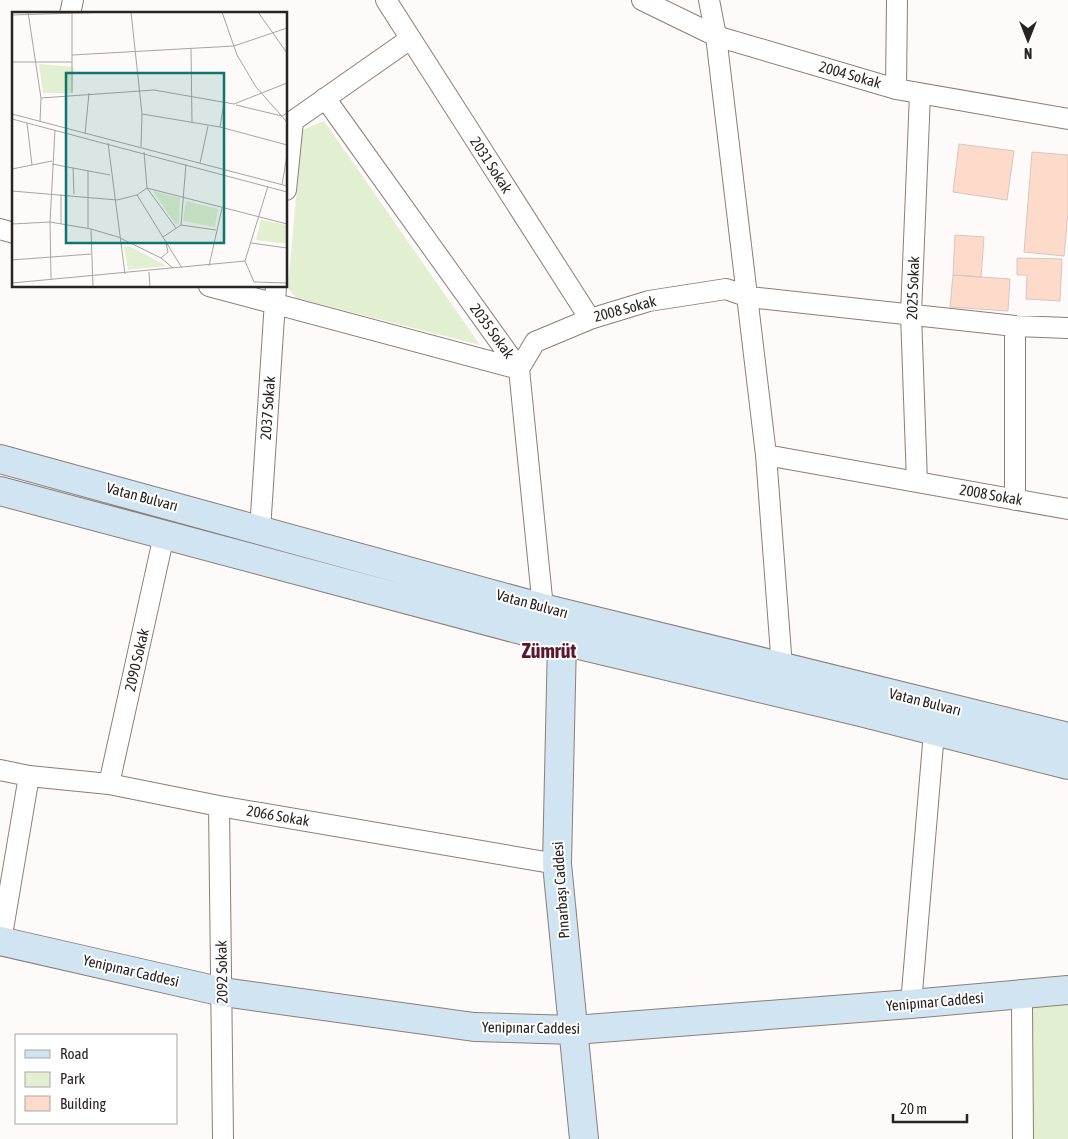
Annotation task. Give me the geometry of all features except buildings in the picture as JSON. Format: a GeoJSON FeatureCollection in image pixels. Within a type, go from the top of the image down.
{"type":"FeatureCollection","features":[{"type":"Feature","properties":{"kind":"main road","name":"Vatan Bulvarı"},"geometry":{"type":"LineString","coordinates":[[0,459],[543,608],[1068,736]]}},
{"type":"Feature","properties":{"kind":"main road","name":"Vatan Bulvarı"},"geometry":{"type":"LineString","coordinates":[[0,491],[562,641],[860,712],[1068,765]]}},
{"type":"Feature","properties":{"kind":"main road","name":"Pınarbaşı Caddesi"},"geometry":{"type":"LineString","coordinates":[[562,641],[557,864],[584,1139]]}},
{"type":"Feature","properties":{"kind":"main road","name":"Yenipınar Caddesi"},"geometry":{"type":"LineString","coordinates":[[1,941],[223,992],[474,1028],[574,1030],[1068,990]]}},
{"type":"Feature","properties":{"kind":"street","name":"2004 Sokak"},"geometry":{"type":"LineString","coordinates":[[642,0],[716,36],[896,89],[1068,119]]}},
{"type":"Feature","properties":{"kind":"street"},"geometry":{"type":"LineString","coordinates":[[709,0],[716,36],[749,297],[766,454],[782,667]]}},
{"type":"Feature","properties":{"kind":"street"},"geometry":{"type":"LineString","coordinates":[[896,89],[897,0]]}},
{"type":"Feature","properties":{"kind":"street","name":"2031 Sokak"},"geometry":{"type":"LineString","coordinates":[[390,4],[410,39],[590,319]]}},
{"type":"Feature","properties":{"kind":"street"},"geometry":{"type":"LineString","coordinates":[[288,155],[290,120],[410,39]]}},
{"type":"Feature","properties":{"kind":"street","name":"2025 Sokak"},"geometry":{"type":"LineString","coordinates":[[917,482],[911,314],[920,94]]}},
{"type":"Feature","properties":{"kind":"street","name":"2035 Sokak"},"geometry":{"type":"LineString","coordinates":[[325,98],[519,369],[543,608]]}},
{"type":"Feature","properties":{"kind":"street"},"geometry":{"type":"LineString","coordinates":[[224,288],[275,295],[519,369]]}},
{"type":"Feature","properties":{"kind":"street","name":"2008 Sokak"},"geometry":{"type":"LineString","coordinates":[[519,369],[535,342],[590,319],[649,301],[726,289],[749,297],[1014,326],[1068,328]]}},
{"type":"Feature","properties":{"kind":"street","name":"2037 Sokak"},"geometry":{"type":"LineString","coordinates":[[260,530],[275,295]]}},
{"type":"Feature","properties":{"kind":"street"},"geometry":{"type":"LineString","coordinates":[[1014,326],[1015,500]]}},
{"type":"Feature","properties":{"kind":"street","name":"2008 Sokak"},"geometry":{"type":"LineString","coordinates":[[766,454],[1068,509]]}},
{"type":"Feature","properties":{"kind":"street","name":"2090 Sokak"},"geometry":{"type":"LineString","coordinates":[[109,784],[164,535]]}},
{"type":"Feature","properties":{"kind":"street"},"geometry":{"type":"LineString","coordinates":[[912,1004],[934,732]]}},
{"type":"Feature","properties":{"kind":"street","name":"2066 Sokak"},"geometry":{"type":"LineString","coordinates":[[0,770],[28,776],[109,784],[219,806],[557,864]]}},
{"type":"Feature","properties":{"kind":"street"},"geometry":{"type":"LineString","coordinates":[[1,941],[28,776]]}},
{"type":"Feature","properties":{"kind":"street","name":"2092 Sokak"},"geometry":{"type":"LineString","coordinates":[[219,806],[223,992],[223,1139]]}},
{"type":"Feature","properties":{"kind":"street"},"geometry":{"type":"LineString","coordinates":[[1022,1006],[1023,1139]]}},
{"type":"Feature","properties":{"kind":"green space"},"geometry":{"type":"Polygon","coordinates":[[[324,121],[480,345],[296,298],[288,288],[302,130],[324,121]]]}},
{"type":"Feature","properties":{"kind":"green space"},"geometry":{"type":"Polygon","coordinates":[[[1068,1004],[1068,1139],[1016,1139],[1022,1007],[1068,1004]]]}},
{"type":"Feature","properties":{"kind":"district","name":"Zümrüt"},"geometry":{"type":"Point","coordinates":[549,651]}}]}
